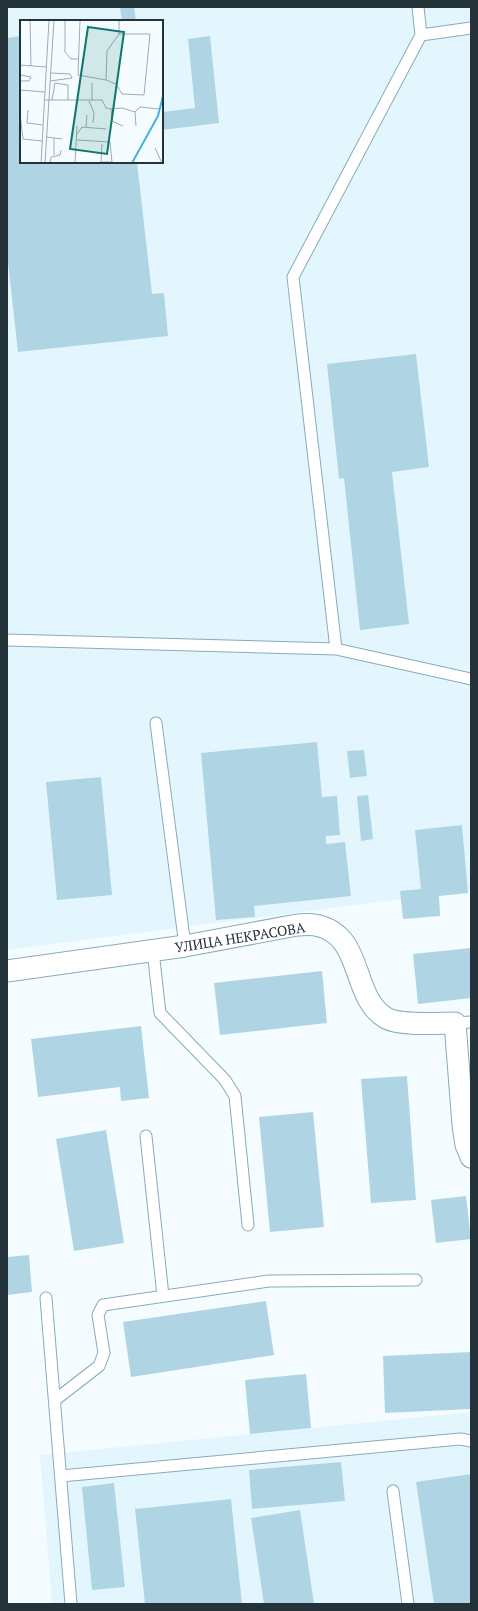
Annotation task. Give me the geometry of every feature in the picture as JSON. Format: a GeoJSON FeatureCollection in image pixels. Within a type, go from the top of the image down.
{"type":"FeatureCollection","features":[{"type":"Feature","properties":{"kind":"street","name":"УЛИЦА НЕКРАСОВА"},"geometry":{"type":"LineString","coordinates":[[7,971],[185,946],[297,925],[315,925],[331,931],[344,942],[353,958],[367,995],[374,1007],[386,1018],[398,1022],[463,1022],[462,1124],[466,1145],[471,1157]]}},
{"type":"Feature","properties":{"kind":"lane"},"geometry":{"type":"LineString","coordinates":[[336,648],[292,277],[421,35],[418,7]]}},
{"type":"Feature","properties":{"kind":"lane"},"geometry":{"type":"LineString","coordinates":[[421,35],[471,28]]}},
{"type":"Feature","properties":{"kind":"lane"},"geometry":{"type":"LineString","coordinates":[[7,640],[336,648],[471,679]]}},
{"type":"Feature","properties":{"kind":"lane"},"geometry":{"type":"LineString","coordinates":[[156,723],[185,946]]}},
{"type":"Feature","properties":{"kind":"lane"},"geometry":{"type":"LineString","coordinates":[[153,951],[160,1013],[225,1080],[235,1096],[248,1225]]}},
{"type":"Feature","properties":{"kind":"lane"},"geometry":{"type":"LineString","coordinates":[[146,1136],[163,1296]]}},
{"type":"Feature","properties":{"kind":"lane"},"geometry":{"type":"LineString","coordinates":[[55,1400],[99,1366],[104,1353],[98,1315],[103,1304],[269,1281],[416,1280]]}},
{"type":"Feature","properties":{"kind":"lane"},"geometry":{"type":"LineString","coordinates":[[46,1298],[71,1604]]}},
{"type":"Feature","properties":{"kind":"lane"},"geometry":{"type":"LineString","coordinates":[[61,1476],[460,1439],[471,1441]]}},
{"type":"Feature","properties":{"kind":"lane"},"geometry":{"type":"LineString","coordinates":[[393,1491],[408,1604]]}},
{"type":"Feature","properties":{"kind":"shaded area"},"geometry":{"type":"Polygon","coordinates":[[[7,7],[471,7],[471,890],[7,950],[7,7]]]}},
{"type":"Feature","properties":{"kind":"shaded area"},"geometry":{"type":"Polygon","coordinates":[[[471,1412],[471,1604],[52,1604],[40,1455],[471,1412]]]}},
{"type":"Feature","properties":{"kind":"building"},"geometry":{"type":"Polygon","coordinates":[[[120,7],[134,7],[136,20],[122,20],[120,7]]]}},
{"type":"Feature","properties":{"kind":"building"},"geometry":{"type":"Polygon","coordinates":[[[20,36],[20,163],[137,163],[152,294],[164,293],[168,336],[18,352],[7,253],[7,38],[20,36]]]}},
{"type":"Feature","properties":{"kind":"building"},"geometry":{"type":"Polygon","coordinates":[[[210,36],[219,123],[163,130],[163,112],[195,108],[188,39],[210,36]]]}},
{"type":"Feature","properties":{"kind":"building"},"geometry":{"type":"Polygon","coordinates":[[[416,354],[429,467],[392,472],[409,624],[360,630],[344,478],[339,479],[327,364],[416,354]]]}},
{"type":"Feature","properties":{"kind":"building"},"geometry":{"type":"Polygon","coordinates":[[[317,742],[322,797],[337,796],[340,835],[326,836],[326,844],[345,842],[351,896],[254,906],[255,917],[216,920],[201,753],[317,742]]]}},
{"type":"Feature","properties":{"kind":"building"},"geometry":{"type":"Polygon","coordinates":[[[364,750],[367,776],[350,778],[347,751],[364,750]]]}},
{"type":"Feature","properties":{"kind":"building"},"geometry":{"type":"Polygon","coordinates":[[[101,777],[112,895],[57,900],[46,782],[101,777]]]}},
{"type":"Feature","properties":{"kind":"building"},"geometry":{"type":"Polygon","coordinates":[[[368,795],[373,839],[361,841],[357,796],[368,795]]]}},
{"type":"Feature","properties":{"kind":"building"},"geometry":{"type":"Polygon","coordinates":[[[462,825],[468,893],[439,896],[440,916],[403,919],[400,891],[421,889],[415,830],[462,825]]]}},
{"type":"Feature","properties":{"kind":"building"},"geometry":{"type":"Polygon","coordinates":[[[471,948],[471,998],[418,1004],[413,954],[471,948]]]}},
{"type":"Feature","properties":{"kind":"building"},"geometry":{"type":"Polygon","coordinates":[[[322,971],[327,1023],[220,1035],[214,983],[322,971]]]}},
{"type":"Feature","properties":{"kind":"building"},"geometry":{"type":"Polygon","coordinates":[[[141,1026],[149,1098],[121,1101],[120,1087],[38,1097],[31,1039],[141,1026]]]}},
{"type":"Feature","properties":{"kind":"building"},"geometry":{"type":"Polygon","coordinates":[[[407,1076],[416,1200],[371,1203],[361,1079],[407,1076]]]}},
{"type":"Feature","properties":{"kind":"building"},"geometry":{"type":"Polygon","coordinates":[[[313,1112],[324,1227],[270,1232],[259,1117],[313,1112]]]}},
{"type":"Feature","properties":{"kind":"building"},"geometry":{"type":"Polygon","coordinates":[[[106,1130],[124,1243],[74,1251],[56,1139],[106,1130]]]}},
{"type":"Feature","properties":{"kind":"building"},"geometry":{"type":"Polygon","coordinates":[[[466,1196],[471,1239],[436,1243],[431,1200],[466,1196]]]}},
{"type":"Feature","properties":{"kind":"building"},"geometry":{"type":"Polygon","coordinates":[[[29,1255],[32,1292],[7,1295],[7,1257],[29,1255]]]}},
{"type":"Feature","properties":{"kind":"building"},"geometry":{"type":"Polygon","coordinates":[[[266,1301],[274,1355],[131,1377],[123,1322],[266,1301]]]}},
{"type":"Feature","properties":{"kind":"building"},"geometry":{"type":"Polygon","coordinates":[[[471,1352],[471,1409],[385,1413],[383,1356],[471,1352]]]}},
{"type":"Feature","properties":{"kind":"building"},"geometry":{"type":"Polygon","coordinates":[[[306,1374],[311,1428],[250,1434],[245,1380],[306,1374]]]}},
{"type":"Feature","properties":{"kind":"building"},"geometry":{"type":"Polygon","coordinates":[[[341,1462],[345,1501],[252,1509],[249,1470],[341,1462]]]}},
{"type":"Feature","properties":{"kind":"building"},"geometry":{"type":"Polygon","coordinates":[[[471,1474],[471,1604],[434,1604],[416,1482],[471,1474]]]}},
{"type":"Feature","properties":{"kind":"building"},"geometry":{"type":"Polygon","coordinates":[[[114,1483],[125,1587],[92,1590],[82,1487],[114,1483]]]}},
{"type":"Feature","properties":{"kind":"building"},"geometry":{"type":"Polygon","coordinates":[[[231,1499],[242,1604],[145,1604],[135,1509],[231,1499]]]}},
{"type":"Feature","properties":{"kind":"building"},"geometry":{"type":"Polygon","coordinates":[[[300,1510],[314,1604],[264,1604],[251,1518],[300,1510]]]}}]}
